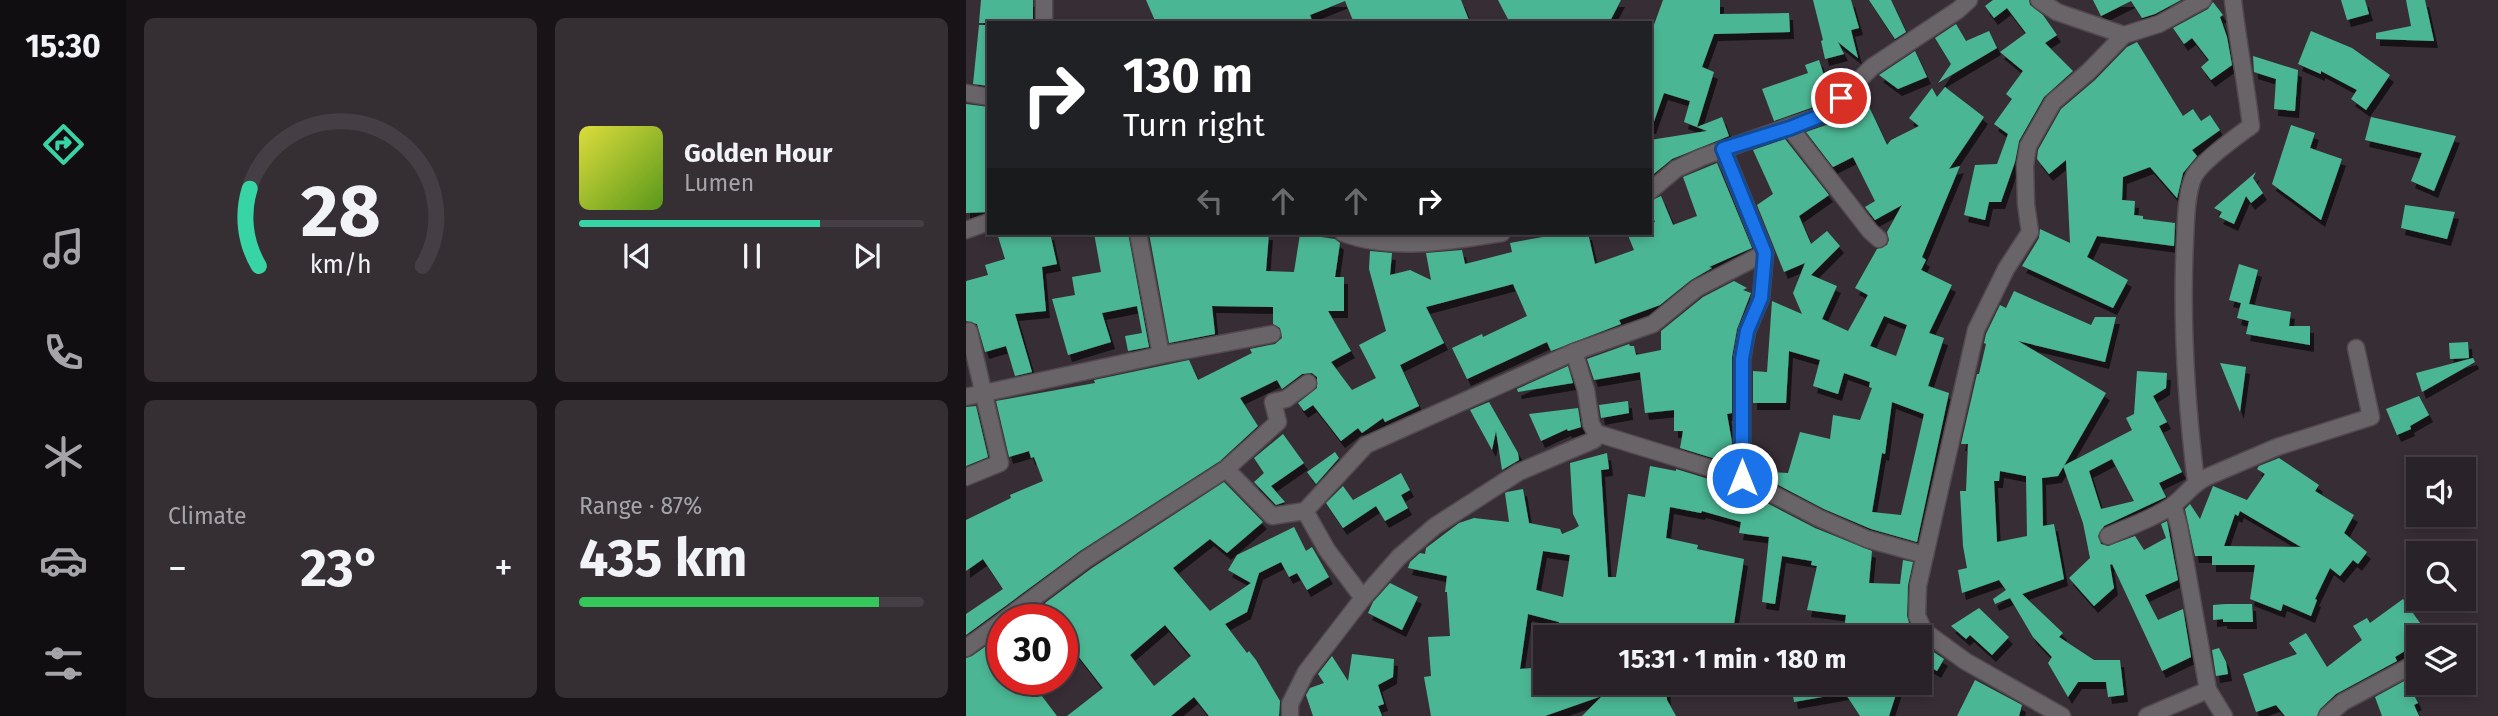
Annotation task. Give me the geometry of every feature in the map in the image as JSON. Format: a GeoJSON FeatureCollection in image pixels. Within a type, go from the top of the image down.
{"type":"FeatureCollection","features":[{"type":"Feature","properties":{"kind":"street"},"geometry":{"type":"LineString","coordinates":[[1044,0],[1044,21]]}},
{"type":"Feature","properties":{"kind":"street"},"geometry":{"type":"LineString","coordinates":[[1652,189],[1676,169],[1723,149],[1825,114],[1872,67],[1969,0]]}},
{"type":"Feature","properties":{"kind":"street"},"geometry":{"type":"LineString","coordinates":[[2039,0],[2057,12],[2124,35]]}},
{"type":"Feature","properties":{"kind":"street"},"geometry":{"type":"LineString","coordinates":[[2063,716],[1965,661],[1924,631],[1917,616],[1925,555],[1976,330],[2007,269],[2031,232],[2026,204],[2025,165],[2028,146],[2053,102],[2088,72],[2124,35],[2159,24],[2203,0]]}},
{"type":"Feature","properties":{"kind":"street"},"geometry":{"type":"LineString","coordinates":[[2196,482],[2185,392],[2183,265],[2186,213],[2194,176],[2216,154],[2251,127],[2233,0]]}},
{"type":"Feature","properties":{"kind":"street"},"geometry":{"type":"LineString","coordinates":[[966,93],[987,97]]}},
{"type":"Feature","properties":{"kind":"street"},"geometry":{"type":"LineString","coordinates":[[1790,128],[1879,239]]}},
{"type":"Feature","properties":{"kind":"street"},"geometry":{"type":"LineString","coordinates":[[1723,149],[1765,253],[1761,298],[1747,331],[1742,359],[1742,478]]}},
{"type":"Feature","properties":{"kind":"street"},"geometry":{"type":"LineString","coordinates":[[966,230],[987,223]]}},
{"type":"Feature","properties":{"kind":"street"},"geometry":{"type":"LineString","coordinates":[[1138,235],[1161,355]]}},
{"type":"Feature","properties":{"kind":"street"},"geometry":{"type":"LineString","coordinates":[[1348,235],[1359,239],[1415,243],[1485,235]]}},
{"type":"Feature","properties":{"kind":"street"},"geometry":{"type":"LineString","coordinates":[[1226,469],[1272,516],[1305,511],[1366,445],[1574,352],[1653,324],[1697,288],[1765,253]]}},
{"type":"Feature","properties":{"kind":"street"},"geometry":{"type":"LineString","coordinates":[[966,477],[1000,463],[974,396],[969,331]]}},
{"type":"Feature","properties":{"kind":"street"},"geometry":{"type":"LineString","coordinates":[[974,396],[1272,334]]}},
{"type":"Feature","properties":{"kind":"street"},"geometry":{"type":"LineString","coordinates":[[2108,536],[2173,505],[2196,482],[2277,447],[2371,417],[2356,348]]}},
{"type":"Feature","properties":{"kind":"street"},"geometry":{"type":"LineString","coordinates":[[1574,352],[1586,390],[1591,424],[1597,432],[1742,478],[1867,540],[1925,555]]}},
{"type":"Feature","properties":{"kind":"street"},"geometry":{"type":"LineString","coordinates":[[1026,604],[1086,559],[1226,469],[1278,422],[1273,402],[1286,399],[1308,383]]}},
{"type":"Feature","properties":{"kind":"street"},"geometry":{"type":"LineString","coordinates":[[1290,716],[1290,704],[1306,672],[1398,557],[1435,526],[1519,472],[1594,440],[1597,432]]}},
{"type":"Feature","properties":{"kind":"street"},"geometry":{"type":"LineString","coordinates":[[2173,505],[2208,690],[2223,716]]}},
{"type":"Feature","properties":{"kind":"street"},"geometry":{"type":"LineString","coordinates":[[1305,511],[1327,550],[1363,598]]}},
{"type":"Feature","properties":{"kind":"street"},"geometry":{"type":"LineString","coordinates":[[966,648],[987,633]]}},
{"type":"Feature","properties":{"kind":"street"},"geometry":{"type":"LineString","coordinates":[[2327,716],[2346,709],[2406,670]]}},
{"type":"Feature","properties":{"kind":"street"},"geometry":{"type":"LineString","coordinates":[[2147,716],[2208,690]]}},
{"type":"Feature","properties":{"kind":"building"},"geometry":{"type":"Polygon","coordinates":[[[981,0],[1033,0],[1033,21],[979,23],[981,0]]]}},
{"type":"Feature","properties":{"kind":"building"},"geometry":{"type":"Polygon","coordinates":[[[1146,0],[1461,0],[1469,21],[1353,21],[1345,1],[1310,15],[1312,21],[1155,21],[1146,0]]]}},
{"type":"Feature","properties":{"kind":"building"},"geometry":{"type":"Polygon","coordinates":[[[1498,0],[1621,0],[1610,21],[1509,21],[1498,0]]]}},
{"type":"Feature","properties":{"kind":"building"},"geometry":{"type":"Polygon","coordinates":[[[1663,0],[1720,0],[1720,14],[1789,13],[1790,32],[1714,34],[1702,67],[1714,72],[1697,127],[1722,117],[1729,136],[1672,159],[1652,175],[1652,140],[1707,131],[1684,122],[1690,101],[1664,93],[1652,127],[1652,30],[1663,0]]]}},
{"type":"Feature","properties":{"kind":"building"},"geometry":{"type":"Polygon","coordinates":[[[1813,0],[1851,0],[1859,28],[1851,30],[1858,58],[1838,42],[1844,54],[1825,59],[1813,0]]]}},
{"type":"Feature","properties":{"kind":"building"},"geometry":{"type":"Polygon","coordinates":[[[1869,0],[1891,0],[1906,32],[1895,39],[1869,0]]]}},
{"type":"Feature","properties":{"kind":"building"},"geometry":{"type":"Polygon","coordinates":[[[1993,0],[2029,0],[2030,5],[2043,15],[2057,35],[2045,43],[2073,71],[2044,97],[2019,141],[2015,162],[2001,202],[1989,202],[1985,220],[1964,215],[1975,165],[1997,164],[2008,134],[1994,124],[2012,99],[2006,94],[2023,71],[2000,52],[2026,33],[2007,8],[1994,18],[1985,6],[1993,0]]]}},
{"type":"Feature","properties":{"kind":"building"},"geometry":{"type":"Polygon","coordinates":[[[2093,0],[2181,0],[2142,18],[2131,1],[2101,16],[2093,0]]]}},
{"type":"Feature","properties":{"kind":"building"},"geometry":{"type":"Polygon","coordinates":[[[2341,0],[2365,0],[2369,14],[2347,20],[2341,0]]]}},
{"type":"Feature","properties":{"kind":"building"},"geometry":{"type":"Polygon","coordinates":[[[2406,0],[2425,0],[2434,41],[2376,39],[2376,33],[2411,26],[2406,0]]]}},
{"type":"Feature","properties":{"kind":"building"},"geometry":{"type":"Polygon","coordinates":[[[2213,2],[2223,15],[2220,17],[2232,65],[2211,80],[2201,67],[2209,60],[2192,38],[2184,44],[2173,28],[2208,9],[2213,2]]]}},
{"type":"Feature","properties":{"kind":"building"},"geometry":{"type":"Polygon","coordinates":[[[1956,24],[1966,41],[1989,31],[1997,48],[1938,83],[1951,64],[1935,38],[1956,24]]]}},
{"type":"Feature","properties":{"kind":"building"},"geometry":{"type":"Polygon","coordinates":[[[979,25],[987,25],[987,86],[973,84],[979,25]]]}},
{"type":"Feature","properties":{"kind":"building"},"geometry":{"type":"Polygon","coordinates":[[[2311,31],[2352,48],[2390,75],[2366,110],[2351,99],[2357,90],[2321,71],[2321,74],[2298,64],[2311,31]]]}},
{"type":"Feature","properties":{"kind":"building"},"geometry":{"type":"Polygon","coordinates":[[[2137,42],[2183,116],[2193,109],[2201,121],[2210,115],[2220,130],[2192,150],[2197,156],[2183,173],[2177,198],[2150,167],[2123,177],[2122,200],[2135,201],[2134,215],[2143,216],[2143,219],[2175,223],[2174,246],[2097,236],[2087,257],[2128,280],[2113,308],[2022,266],[2039,238],[2040,229],[2070,243],[2066,160],[2049,174],[2037,159],[2038,150],[2061,109],[2095,80],[2127,47],[2137,42]]]}},
{"type":"Feature","properties":{"kind":"building"},"geometry":{"type":"Polygon","coordinates":[[[1915,51],[1927,77],[1898,89],[1879,75],[1915,51]]]}},
{"type":"Feature","properties":{"kind":"building"},"geometry":{"type":"Polygon","coordinates":[[[2253,56],[2298,70],[2295,111],[2274,109],[2276,79],[2254,72],[2253,56]]]}},
{"type":"Feature","properties":{"kind":"building"},"geometry":{"type":"Polygon","coordinates":[[[1819,60],[1830,94],[1819,105],[1774,121],[1762,89],[1808,73],[1805,65],[1819,60]]]}},
{"type":"Feature","properties":{"kind":"building"},"geometry":{"type":"Polygon","coordinates":[[[1945,87],[1984,117],[1949,169],[1960,166],[1922,257],[1926,260],[1921,270],[1952,285],[1929,333],[1944,338],[1928,386],[1949,393],[1917,542],[1871,529],[1824,509],[1767,479],[1768,472],[1788,473],[1800,432],[1830,439],[1833,415],[1860,420],[1872,388],[1869,387],[1870,382],[1844,373],[1838,394],[1813,386],[1820,360],[1789,351],[1786,403],[1753,403],[1753,371],[1767,372],[1772,301],[1802,314],[1793,293],[1805,263],[1784,272],[1757,205],[1773,194],[1753,150],[1785,139],[1829,195],[1799,216],[1811,244],[1827,231],[1840,246],[1811,275],[1837,286],[1822,319],[1848,331],[1868,295],[1855,288],[1877,249],[1887,245],[1887,232],[1902,205],[1875,220],[1865,207],[1875,201],[1853,157],[1833,167],[1806,132],[1829,124],[1847,106],[1865,98],[1887,145],[1891,140],[1919,126],[1909,118],[1932,88],[1937,97],[1945,87]],[[1884,316],[1870,346],[1896,356],[1907,325],[1884,316]],[[1892,402],[1885,454],[1882,453],[1872,512],[1901,515],[1924,414],[1892,402]]]}},
{"type":"Feature","properties":{"kind":"building"},"geometry":{"type":"Polygon","coordinates":[[[966,104],[987,107],[987,212],[966,213],[966,104]]]}},
{"type":"Feature","properties":{"kind":"building"},"geometry":{"type":"Polygon","coordinates":[[[2371,117],[2456,136],[2434,191],[2411,181],[2422,153],[2365,140],[2371,117]]]}},
{"type":"Feature","properties":{"kind":"building"},"geometry":{"type":"Polygon","coordinates":[[[2291,125],[2315,133],[2310,148],[2342,159],[2321,220],[2272,184],[2291,125]]]}},
{"type":"Feature","properties":{"kind":"building"},"geometry":{"type":"Polygon","coordinates":[[[1717,163],[1752,248],[1709,267],[1712,268],[1691,280],[1660,305],[1619,320],[1621,324],[1551,351],[1547,342],[1467,379],[1452,348],[1527,316],[1513,284],[1426,307],[1444,343],[1400,365],[1419,406],[1385,422],[1383,418],[1362,433],[1358,428],[1341,441],[1313,405],[1304,411],[1298,403],[1317,388],[1317,377],[1312,373],[1302,374],[1282,389],[1277,380],[1240,398],[1258,426],[1220,461],[1080,551],[1008,604],[987,604],[987,620],[966,635],[966,614],[1003,589],[983,559],[966,571],[966,520],[1011,498],[1010,495],[1043,481],[1029,451],[1009,457],[996,401],[1095,383],[1094,380],[1189,360],[1198,380],[1252,353],[1250,349],[1275,344],[1282,338],[1280,328],[1273,324],[1273,307],[1212,306],[1215,334],[1169,343],[1149,235],[1269,235],[1266,271],[1294,272],[1300,235],[1335,239],[1340,243],[1335,277],[1344,277],[1344,311],[1328,311],[1351,351],[1331,362],[1352,390],[1376,378],[1359,345],[1386,331],[1369,269],[1370,251],[1392,253],[1390,275],[1410,270],[1431,280],[1426,253],[1462,250],[1465,264],[1512,252],[1510,243],[1554,235],[1588,235],[1595,264],[1634,250],[1628,235],[1652,235],[1652,223],[1655,222],[1652,200],[1661,196],[1673,225],[1697,216],[1683,177],[1717,163]]]}},
{"type":"Feature","properties":{"kind":"building"},"geometry":{"type":"Polygon","coordinates":[[[2256,172],[2253,178],[2263,193],[2251,203],[2246,196],[2234,224],[2219,217],[2222,212],[2214,208],[2256,172]]]}},
{"type":"Feature","properties":{"kind":"building"},"geometry":{"type":"Polygon","coordinates":[[[2405,205],[2455,212],[2447,239],[2401,228],[2405,205]]]}},
{"type":"Feature","properties":{"kind":"building"},"geometry":{"type":"Polygon","coordinates":[[[998,235],[1050,235],[1057,264],[1042,267],[1046,311],[1015,314],[1032,372],[1015,376],[1006,346],[985,352],[977,324],[966,321],[966,281],[988,275],[985,265],[1005,259],[998,235]]]}},
{"type":"Feature","properties":{"kind":"building"},"geometry":{"type":"Polygon","coordinates":[[[1094,235],[1128,235],[1149,347],[1128,351],[1125,336],[1142,333],[1137,306],[1102,313],[1111,342],[1068,355],[1052,299],[1075,295],[1072,277],[1101,272],[1094,235]]]}},
{"type":"Feature","properties":{"kind":"building"},"geometry":{"type":"Polygon","coordinates":[[[2239,264],[2258,270],[2249,304],[2291,312],[2289,326],[2310,326],[2310,345],[2246,334],[2249,321],[2237,318],[2241,303],[2229,300],[2239,264]]]}},
{"type":"Feature","properties":{"kind":"building"},"geometry":{"type":"Polygon","coordinates":[[[1734,281],[1747,288],[1743,290],[1751,293],[1737,329],[1732,357],[1732,413],[1727,414],[1732,442],[1732,464],[1680,448],[1683,431],[1674,431],[1674,410],[1645,413],[1640,372],[1594,380],[1587,359],[1629,344],[1634,346],[1636,355],[1661,350],[1661,331],[1703,297],[1734,281]]]}},
{"type":"Feature","properties":{"kind":"building"},"geometry":{"type":"Polygon","coordinates":[[[2014,291],[2091,325],[2095,317],[2116,317],[2105,362],[2018,341],[2106,393],[2058,476],[2042,478],[2043,526],[2054,524],[2064,579],[2022,594],[2063,633],[2059,637],[2094,660],[2120,660],[2124,695],[2108,697],[2106,682],[2078,682],[2068,697],[2048,663],[2052,657],[2033,637],[2010,598],[1995,604],[1993,599],[2006,590],[1999,580],[1962,593],[1958,570],[1967,568],[1960,491],[1966,491],[1968,444],[1961,444],[1986,344],[1986,334],[2000,305],[2006,308],[2014,291]],[[2000,471],[1999,481],[1994,481],[1997,542],[2027,536],[2026,476],[2000,471]]]}},
{"type":"Feature","properties":{"kind":"building"},"geometry":{"type":"Polygon","coordinates":[[[2468,342],[2469,358],[2450,359],[2449,343],[2468,342]]]}},
{"type":"Feature","properties":{"kind":"building"},"geometry":{"type":"Polygon","coordinates":[[[2473,358],[2475,362],[2422,392],[2416,373],[2473,358]]]}},
{"type":"Feature","properties":{"kind":"building"},"geometry":{"type":"Polygon","coordinates":[[[2220,363],[2246,367],[2240,412],[2220,363]]]}},
{"type":"Feature","properties":{"kind":"building"},"geometry":{"type":"Polygon","coordinates":[[[1568,366],[1573,383],[1518,392],[1517,389],[1568,366]]]}},
{"type":"Feature","properties":{"kind":"building"},"geometry":{"type":"Polygon","coordinates":[[[2137,371],[2167,373],[2166,388],[2153,396],[2167,422],[2159,426],[2182,472],[2159,483],[2166,497],[2104,526],[2098,536],[2101,544],[2108,546],[2135,536],[2144,550],[2166,538],[2161,524],[2167,521],[2178,580],[2145,595],[2158,620],[2183,609],[2191,657],[2162,671],[2112,564],[2114,588],[2094,606],[2069,578],[2090,558],[2083,523],[2063,466],[2132,430],[2126,418],[2134,414],[2137,371]],[[2112,459],[2089,471],[2101,509],[2134,501],[2112,459]]]}},
{"type":"Feature","properties":{"kind":"building"},"geometry":{"type":"Polygon","coordinates":[[[2419,396],[2429,415],[2410,426],[2411,429],[2397,435],[2386,409],[2419,396]]]}},
{"type":"Feature","properties":{"kind":"building"},"geometry":{"type":"Polygon","coordinates":[[[1628,401],[1629,413],[1601,418],[1599,405],[1628,401]]]}},
{"type":"Feature","properties":{"kind":"building"},"geometry":{"type":"Polygon","coordinates":[[[1489,402],[1518,453],[1519,460],[1502,470],[1496,431],[1492,450],[1470,410],[1489,402]]]}},
{"type":"Feature","properties":{"kind":"building"},"geometry":{"type":"Polygon","coordinates":[[[976,406],[988,457],[966,466],[966,407],[976,406]]]}},
{"type":"Feature","properties":{"kind":"building"},"geometry":{"type":"Polygon","coordinates":[[[1578,408],[1581,427],[1568,431],[1567,429],[1541,441],[1529,414],[1578,408]]]}},
{"type":"Feature","properties":{"kind":"building"},"geometry":{"type":"Polygon","coordinates":[[[1283,434],[1304,463],[1271,486],[1285,502],[1276,505],[1254,482],[1264,473],[1254,458],[1283,434]]]}},
{"type":"Feature","properties":{"kind":"building"},"geometry":{"type":"Polygon","coordinates":[[[1335,452],[1339,458],[1316,484],[1307,472],[1335,452]]]}},
{"type":"Feature","properties":{"kind":"building"},"geometry":{"type":"Polygon","coordinates":[[[1607,453],[1609,469],[1601,470],[1608,577],[1616,577],[1628,494],[1645,497],[1650,466],[1676,469],[1738,488],[1815,528],[1872,551],[1869,583],[1900,584],[1903,560],[1913,562],[1908,585],[1907,616],[1910,625],[1845,625],[1846,615],[1807,610],[1817,566],[1811,565],[1812,561],[1782,556],[1775,604],[1762,602],[1769,537],[1739,533],[1741,522],[1702,511],[1701,513],[1670,507],[1666,538],[1698,545],[1697,549],[1744,559],[1734,625],[1559,625],[1559,622],[1528,614],[1520,669],[1533,668],[1533,695],[1667,695],[1676,716],[1582,716],[1602,696],[1545,716],[1431,716],[1424,677],[1431,676],[1428,637],[1450,636],[1445,592],[1447,576],[1408,568],[1410,562],[1420,553],[1425,554],[1426,548],[1459,523],[1474,518],[1509,522],[1507,492],[1523,489],[1529,523],[1560,529],[1562,534],[1579,526],[1573,514],[1570,463],[1607,453]],[[1543,551],[1536,590],[1563,597],[1570,555],[1543,551]]]}},
{"type":"Feature","properties":{"kind":"building"},"geometry":{"type":"Polygon","coordinates":[[[2279,458],[2319,485],[2315,491],[2354,515],[2344,533],[2367,552],[2358,564],[2353,560],[2340,576],[2330,568],[2315,599],[2317,600],[2311,616],[2283,604],[2281,611],[2250,599],[2255,565],[2212,565],[2212,556],[2195,556],[2185,509],[2190,504],[2200,519],[2213,486],[2247,500],[2265,474],[2257,469],[2279,458]],[[2240,511],[2238,516],[2235,514],[2224,546],[2301,547],[2240,511]]]}},
{"type":"Feature","properties":{"kind":"building"},"geometry":{"type":"Polygon","coordinates":[[[1401,473],[1410,490],[1401,495],[1408,508],[1385,521],[1376,506],[1343,528],[1326,503],[1343,486],[1353,500],[1401,473]]]}},
{"type":"Feature","properties":{"kind":"building"},"geometry":{"type":"Polygon","coordinates":[[[1224,482],[1263,522],[1227,553],[1210,539],[1173,568],[1210,611],[1251,583],[1228,570],[1237,555],[1294,527],[1306,551],[1312,547],[1329,577],[1307,590],[1297,573],[1289,577],[1281,562],[1259,573],[1247,612],[1225,624],[1247,653],[1249,651],[1256,660],[1280,701],[1279,716],[1209,716],[1194,697],[1171,716],[1067,716],[1103,688],[1078,656],[1078,604],[1045,603],[1092,568],[1224,482]],[[1165,625],[1130,655],[1154,686],[1191,656],[1165,625]]]}},
{"type":"Feature","properties":{"kind":"building"},"geometry":{"type":"Polygon","coordinates":[[[1390,583],[1418,597],[1402,630],[1368,613],[1373,602],[1390,583]]]}},
{"type":"Feature","properties":{"kind":"building"},"geometry":{"type":"Polygon","coordinates":[[[2403,599],[2406,611],[2412,611],[2421,625],[2406,625],[2406,650],[2395,657],[2397,661],[2336,694],[2320,709],[2317,716],[2285,716],[2276,705],[2256,712],[2243,674],[2297,654],[2289,643],[2306,633],[2327,667],[2362,640],[2353,626],[2367,618],[2370,623],[2403,599]]]}},
{"type":"Feature","properties":{"kind":"building"},"geometry":{"type":"Polygon","coordinates":[[[2252,604],[2253,622],[2213,620],[2213,605],[2252,604]]]}},
{"type":"Feature","properties":{"kind":"building"},"geometry":{"type":"Polygon","coordinates":[[[1979,608],[2009,637],[1992,655],[1970,635],[1966,639],[1951,626],[1979,608]]]}},
{"type":"Feature","properties":{"kind":"building"},"geometry":{"type":"Polygon","coordinates":[[[987,645],[987,695],[1041,695],[1057,716],[966,716],[966,658],[987,645]]]}},
{"type":"Feature","properties":{"kind":"building"},"geometry":{"type":"Polygon","coordinates":[[[2219,648],[2228,674],[2216,676],[2212,650],[2219,648]]]}},
{"type":"Feature","properties":{"kind":"building"},"geometry":{"type":"Polygon","coordinates":[[[1932,651],[1944,659],[1937,671],[1932,668],[1932,651]]]}},
{"type":"Feature","properties":{"kind":"building"},"geometry":{"type":"Polygon","coordinates":[[[1352,654],[1394,659],[1393,677],[1378,685],[1384,704],[1378,706],[1382,716],[1313,716],[1306,695],[1310,688],[1324,683],[1318,674],[1332,656],[1348,681],[1352,654]]]}},
{"type":"Feature","properties":{"kind":"building"},"geometry":{"type":"Polygon","coordinates":[[[1975,680],[2022,705],[2019,716],[1957,716],[1975,680]]]}},
{"type":"Feature","properties":{"kind":"building"},"geometry":{"type":"Polygon","coordinates":[[[2406,680],[2406,695],[2414,695],[2418,703],[2414,705],[2419,716],[2382,716],[2375,697],[2406,680]]]}},
{"type":"Feature","properties":{"kind":"building"},"geometry":{"type":"Polygon","coordinates":[[[1793,695],[1834,695],[1794,702],[1793,695]]]}},
{"type":"Feature","properties":{"kind":"building"},"geometry":{"type":"Polygon","coordinates":[[[1846,695],[1896,695],[1889,716],[1860,716],[1846,695]]]}},
{"type":"Feature","properties":{"kind":"route"},"geometry":{"type":"LineString","coordinates":[[1742,478],[1742,359],[1747,331],[1761,298],[1765,253],[1723,149],[1825,114],[1841,98]]}}]}
